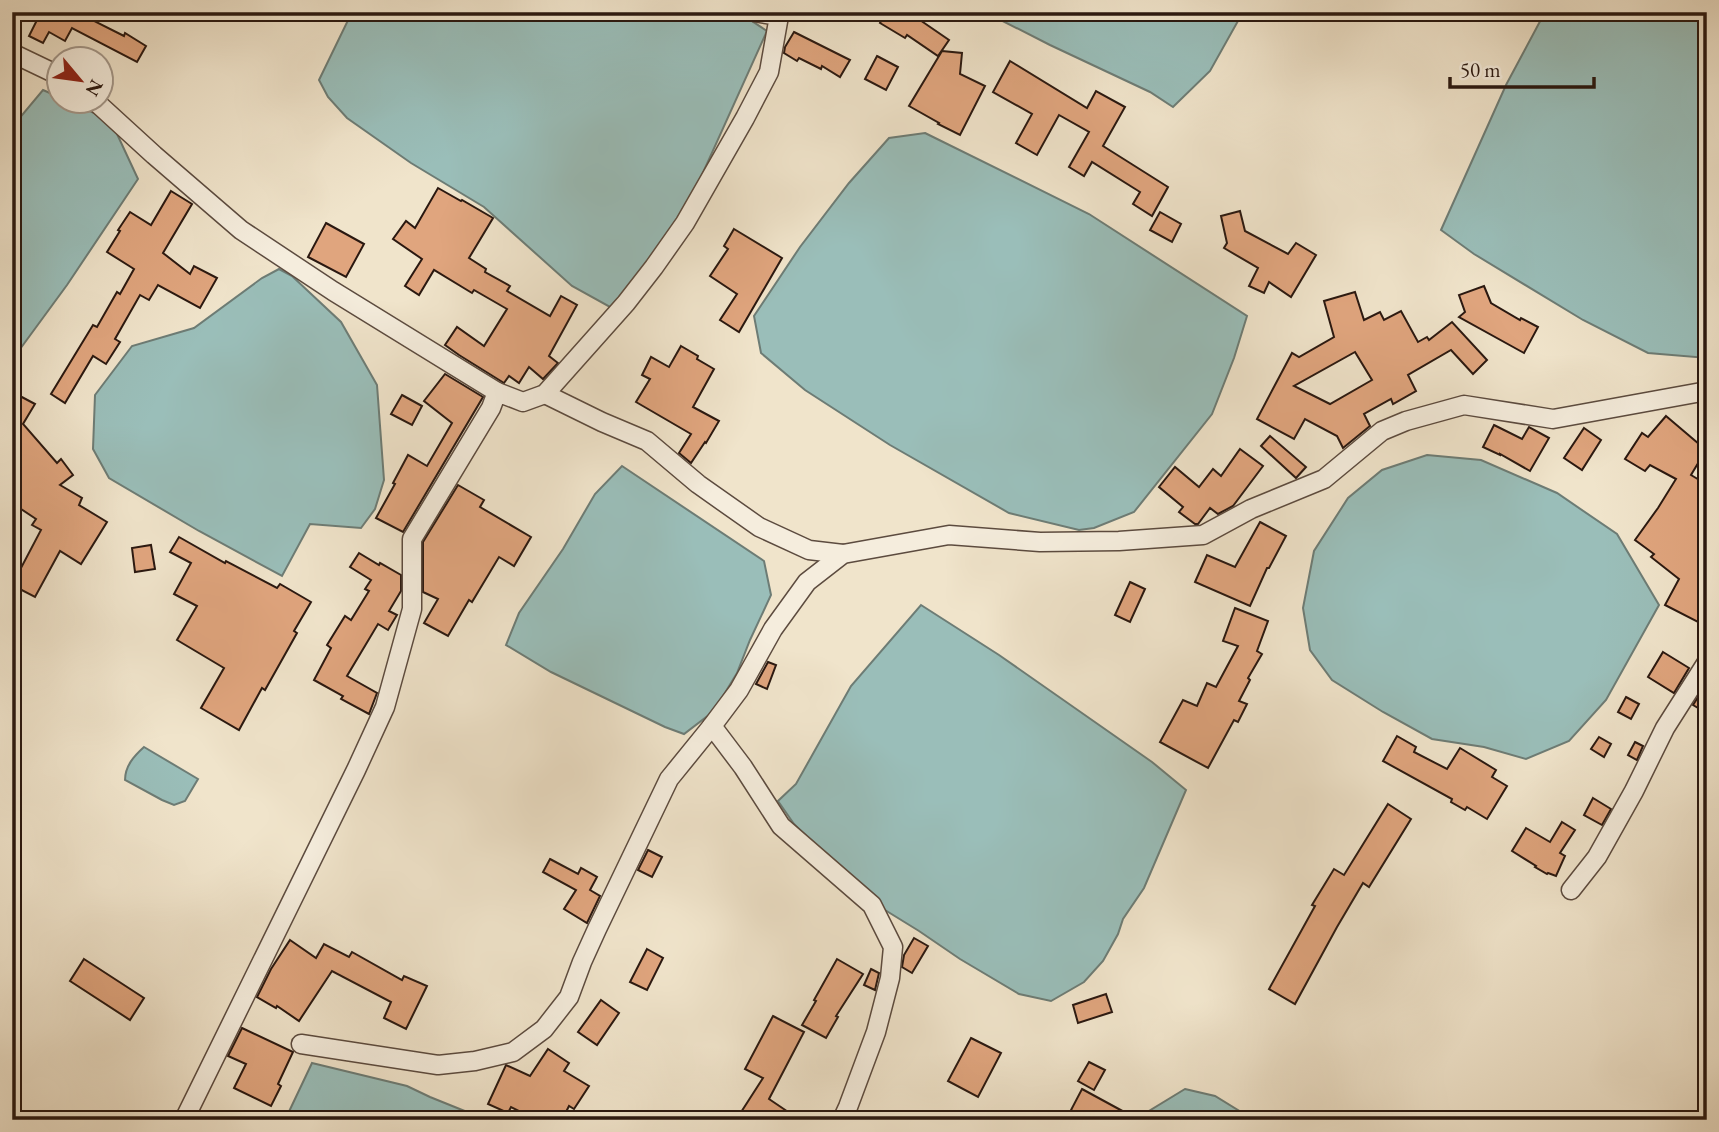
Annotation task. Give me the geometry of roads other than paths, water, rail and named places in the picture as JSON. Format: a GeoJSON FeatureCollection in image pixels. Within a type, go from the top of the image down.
{"type":"FeatureCollection","features":[{"type":"Feature","properties":{"kind":"street"},"geometry":{"type":"LineString","coordinates":[[111,116],[241,230],[333,291],[498,393],[523,402],[545,394],[626,303],[685,223],[769,72],[780,14],[754,12]]}},
{"type":"Feature","properties":{"kind":"street"},"geometry":{"type":"LineString","coordinates":[[12,53],[46,69]]}},
{"type":"Feature","properties":{"kind":"street"},"geometry":{"type":"LineString","coordinates":[[545,394],[647,442],[698,484],[759,527],[809,550],[843,554],[949,535],[1040,542],[1119,541],[1203,535],[1251,509],[1324,479],[1382,431],[1418,418],[1464,405],[1553,419],[1707,391]]}},
{"type":"Feature","properties":{"kind":"street"},"geometry":{"type":"LineString","coordinates":[[184,1120],[385,707],[412,609],[412,539],[498,393]]}},
{"type":"Feature","properties":{"kind":"street"},"geometry":{"type":"LineString","coordinates":[[301,1044],[438,1065],[475,1061],[513,1052],[544,1029],[569,997],[597,929],[669,779],[739,690],[773,629],[807,582],[843,554]]}},
{"type":"Feature","properties":{"kind":"street"},"geometry":{"type":"LineString","coordinates":[[1571,890],[1597,857],[1665,728],[1707,662]]}},
{"type":"Feature","properties":{"kind":"street"},"geometry":{"type":"LineString","coordinates":[[712,726],[743,767],[781,826],[872,905],[893,947],[890,978],[876,1032],[842,1120]]}},
{"type":"Feature","properties":{"kind":"water"},"geometry":{"type":"Polygon","coordinates":[[[352,12],[738,12],[767,31],[692,197],[633,283],[610,307],[572,286],[484,207],[411,163],[347,118],[328,97],[319,80],[352,12]]]}},
{"type":"Feature","properties":{"kind":"water"},"geometry":{"type":"Polygon","coordinates":[[[985,12],[1243,12],[1210,71],[1173,107],[1150,92],[985,12]]]}},
{"type":"Feature","properties":{"kind":"water"},"geometry":{"type":"Polygon","coordinates":[[[1545,12],[1690,12],[1707,22],[1707,358],[1648,353],[1583,320],[1474,254],[1441,230],[1506,85],[1545,12]]]}},
{"type":"Feature","properties":{"kind":"water"},"geometry":{"type":"Polygon","coordinates":[[[43,90],[46,91],[46,116],[100,116],[111,121],[138,179],[67,285],[12,360],[12,127],[43,90]]]}},
{"type":"Feature","properties":{"kind":"water"},"geometry":{"type":"Polygon","coordinates":[[[925,133],[1089,214],[1247,316],[1212,414],[1134,512],[1094,528],[1079,530],[1009,513],[890,445],[805,390],[761,353],[754,316],[800,247],[849,183],[889,138],[925,133]]]}},
{"type":"Feature","properties":{"kind":"water"},"geometry":{"type":"Polygon","coordinates":[[[279,269],[292,276],[341,322],[377,385],[384,480],[375,509],[361,528],[310,524],[282,576],[109,478],[93,449],[95,395],[132,346],[194,328],[262,278],[279,269]]]}},
{"type":"Feature","properties":{"kind":"water"},"geometry":{"type":"Polygon","coordinates":[[[1427,455],[1481,460],[1557,493],[1617,534],[1659,605],[1606,700],[1569,741],[1526,759],[1484,747],[1432,739],[1332,680],[1310,650],[1303,608],[1314,551],[1348,498],[1382,470],[1427,455]]]}},
{"type":"Feature","properties":{"kind":"water"},"geometry":{"type":"Polygon","coordinates":[[[622,466],[764,561],[771,595],[737,673],[714,711],[684,734],[551,672],[506,645],[519,613],[563,549],[595,494],[622,466]]]}},
{"type":"Feature","properties":{"kind":"water"},"geometry":{"type":"Polygon","coordinates":[[[921,605],[999,655],[1152,762],[1186,790],[1144,888],[1123,919],[1103,961],[1084,982],[1051,1001],[1019,994],[885,910],[794,824],[778,801],[796,784],[851,686],[921,605]]]}},
{"type":"Feature","properties":{"kind":"water"},"geometry":{"type":"Polygon","coordinates":[[[144,747],[198,779],[185,801],[174,805],[125,780],[131,762],[144,747]]]}},
{"type":"Feature","properties":{"kind":"water"},"geometry":{"type":"Polygon","coordinates":[[[312,1063],[407,1086],[487,1120],[285,1120],[312,1063]]]}},
{"type":"Feature","properties":{"kind":"water"},"geometry":{"type":"Polygon","coordinates":[[[1185,1089],[1215,1096],[1254,1120],[1144,1120],[1149,1111],[1185,1089]]]}}]}
